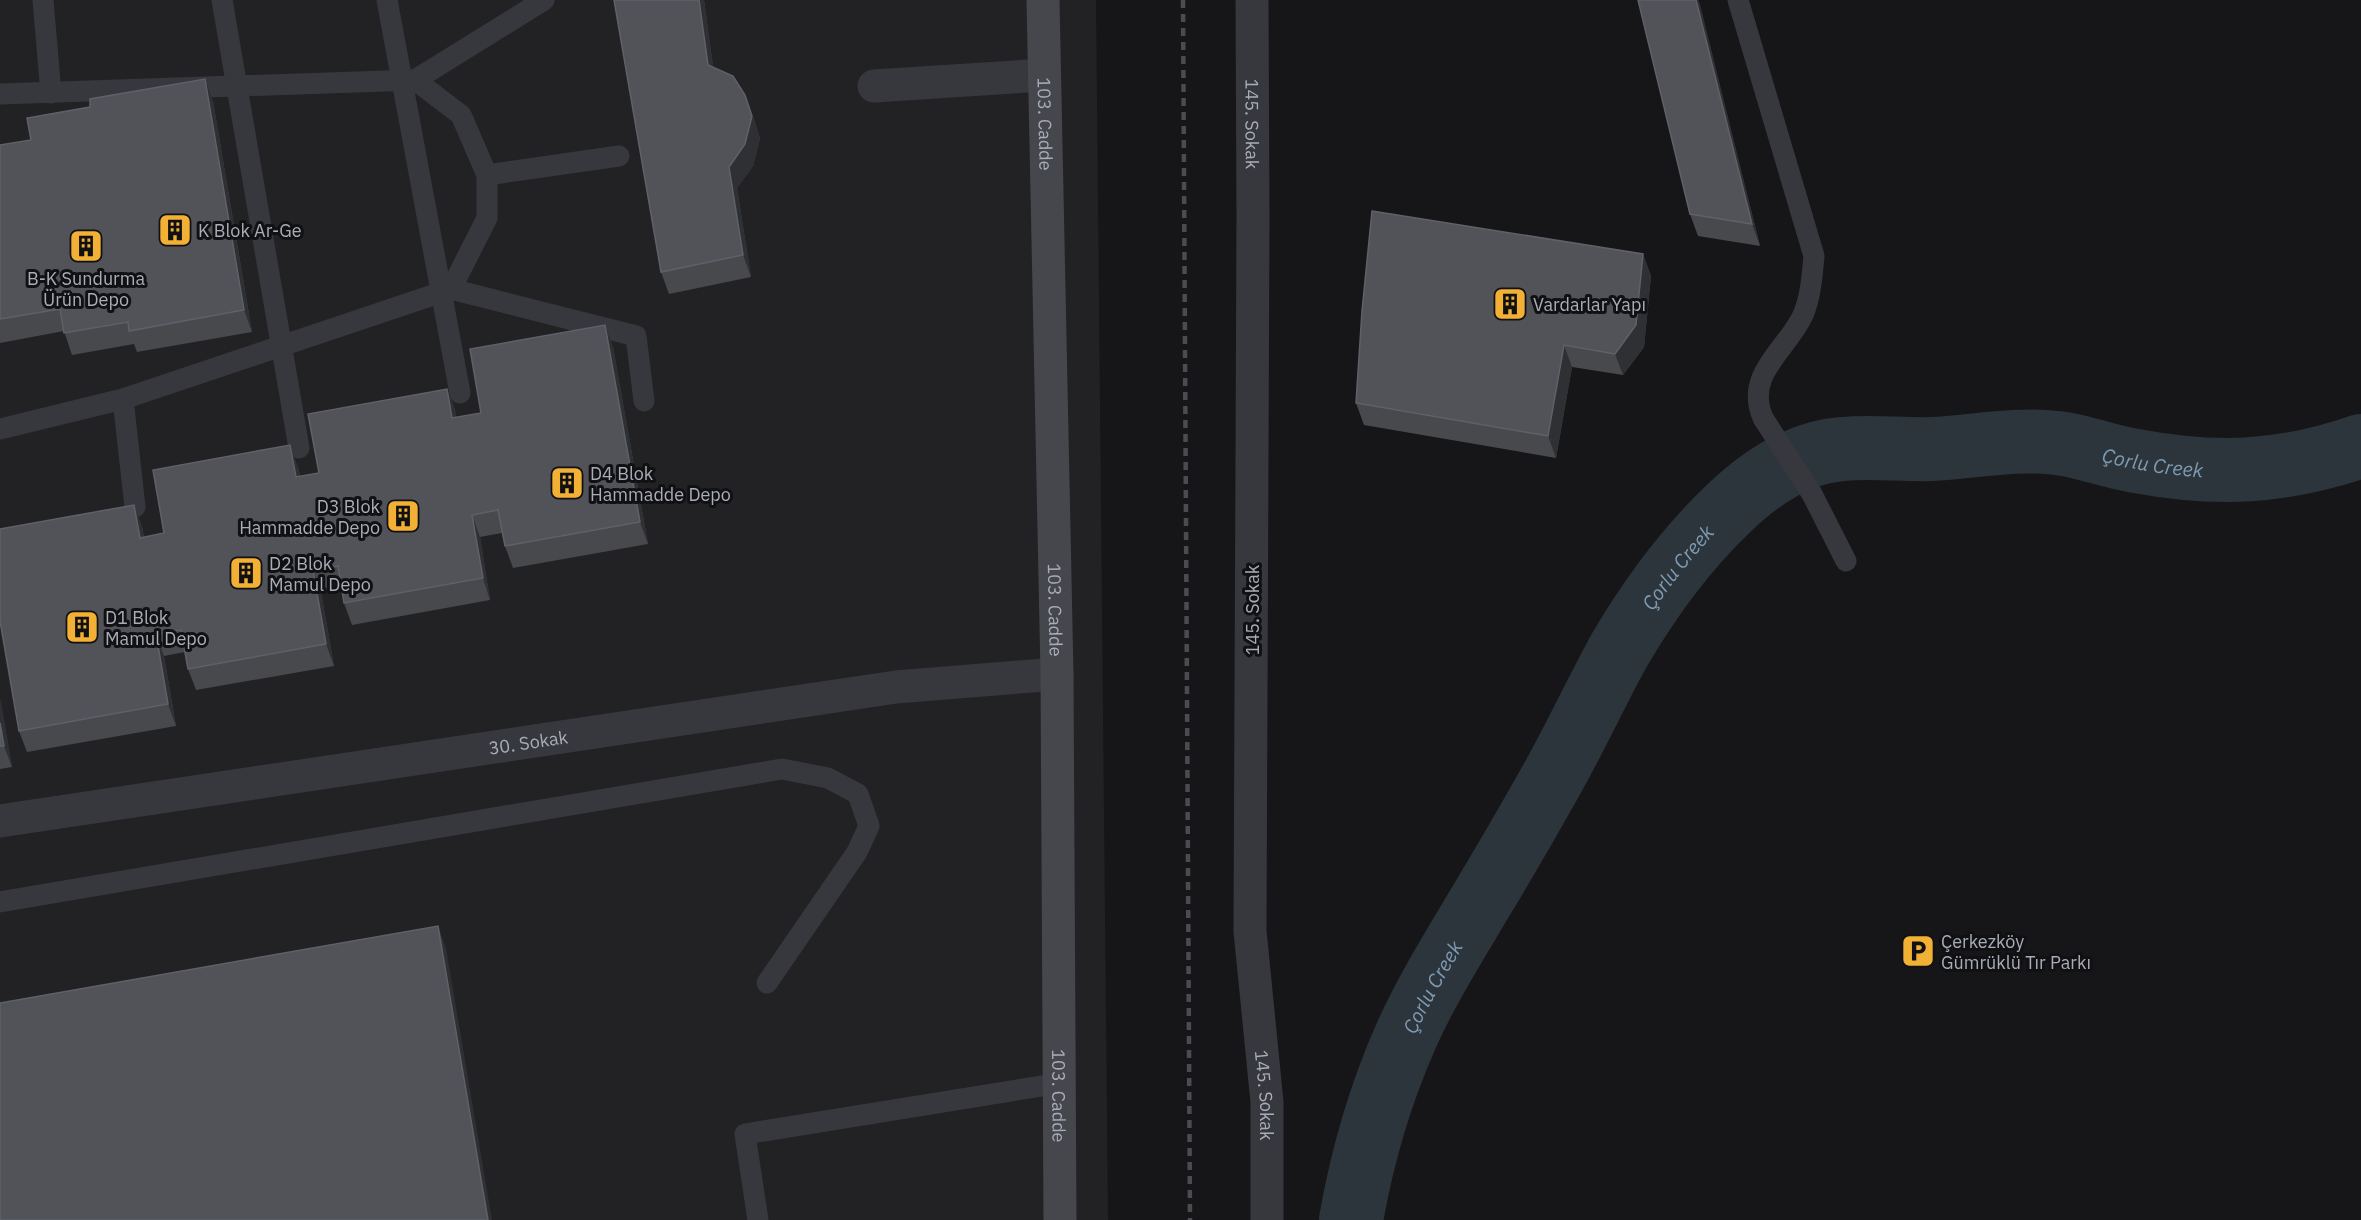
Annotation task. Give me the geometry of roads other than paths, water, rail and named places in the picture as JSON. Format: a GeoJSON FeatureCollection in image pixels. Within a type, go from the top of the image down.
{"type":"FeatureCollection","features":[{"type":"Feature","properties":{"kind":"street","name":"103. Cadde"},"geometry":{"type":"LineString","coordinates":[[1043,0],[1057,674],[1060,1220]]}},
{"type":"Feature","properties":{"kind":"street","name":"145. Sokak"},"geometry":{"type":"LineString","coordinates":[[1252,0],[1250,931],[1267,1102],[1267,1220]]}},
{"type":"Feature","properties":{"kind":"street"},"geometry":{"type":"LineString","coordinates":[[874,86],[1044,75]]}},
{"type":"Feature","properties":{"kind":"street","name":"30. Sokak"},"geometry":{"type":"LineString","coordinates":[[0,821],[896,687],[1057,674]]}},
{"type":"Feature","properties":{"kind":"lane"},"geometry":{"type":"LineString","coordinates":[[43,0],[51,93]]}},
{"type":"Feature","properties":{"kind":"lane"},"geometry":{"type":"LineString","coordinates":[[222,0],[299,448]]}},
{"type":"Feature","properties":{"kind":"lane"},"geometry":{"type":"LineString","coordinates":[[387,0],[409,80],[446,291],[459,393]]}},
{"type":"Feature","properties":{"kind":"lane"},"geometry":{"type":"LineString","coordinates":[[0,94],[409,80],[544,0]]}},
{"type":"Feature","properties":{"kind":"lane"},"geometry":{"type":"LineString","coordinates":[[1738,0],[1814,256],[1811,291],[1802,317],[1770,362],[1758,389],[1758,405],[1775,437],[1812,494],[1846,561]]}},
{"type":"Feature","properties":{"kind":"lane"},"geometry":{"type":"LineString","coordinates":[[409,80],[460,115],[487,175],[487,218],[446,291]]}},
{"type":"Feature","properties":{"kind":"lane"},"geometry":{"type":"LineString","coordinates":[[487,175],[619,156]]}},
{"type":"Feature","properties":{"kind":"lane"},"geometry":{"type":"LineString","coordinates":[[0,429],[123,399],[446,291],[636,336],[644,401]]}},
{"type":"Feature","properties":{"kind":"lane"},"geometry":{"type":"LineString","coordinates":[[123,399],[135,507]]}},
{"type":"Feature","properties":{"kind":"lane"},"geometry":{"type":"LineString","coordinates":[[0,902],[782,769],[828,778],[858,794],[869,826],[857,852],[767,983]]}},
{"type":"Feature","properties":{"kind":"lane"},"geometry":{"type":"LineString","coordinates":[[758,1220],[745,1134],[1060,1083]]}},
{"type":"Feature","properties":{"kind":"waterway","name":"Çorlu Creek"},"geometry":{"type":"LineString","coordinates":[[1351,1220],[1366,1150],[1380,1104],[1406,1036],[1432,984],[1540,801],[1620,649],[1643,611],[1697,541],[1753,487],[1780,469],[1810,455],[1854,448],[1932,449],[2010,442],[2041,442],[2067,444],[2126,459],[2166,466],[2222,470],[2277,467],[2361,446]]}},
{"type":"Feature","properties":{"kind":"railway"},"geometry":{"type":"LineString","coordinates":[[1183,0],[1190,1220]]}},
{"type":"Feature","properties":{"kind":"place","name":"K Blok Ar-Ge"},"geometry":{"type":"Point","coordinates":[175,230]}},
{"type":"Feature","properties":{"kind":"place","name":"B-K Sundurma Ürün Depo"},"geometry":{"type":"Point","coordinates":[86,246]}},
{"type":"Feature","properties":{"kind":"place","name":"Vardarlar Yapı"},"geometry":{"type":"Point","coordinates":[1510,304]}},
{"type":"Feature","properties":{"kind":"place","name":"D4 Blok Hammadde Depo"},"geometry":{"type":"Point","coordinates":[567,483]}},
{"type":"Feature","properties":{"kind":"place","name":"D3 Blok Hammadde Depo"},"geometry":{"type":"Point","coordinates":[403,516]}},
{"type":"Feature","properties":{"kind":"place","name":"D2 Blok Mamul Depo"},"geometry":{"type":"Point","coordinates":[246,573]}},
{"type":"Feature","properties":{"kind":"place","name":"D1 Blok Mamul Depo"},"geometry":{"type":"Point","coordinates":[82,627]}},
{"type":"Feature","properties":{"kind":"place","name":"Çerkezköy Gümrüklü Tır Parkı"},"geometry":{"type":"Point","coordinates":[1918,951]}}]}
